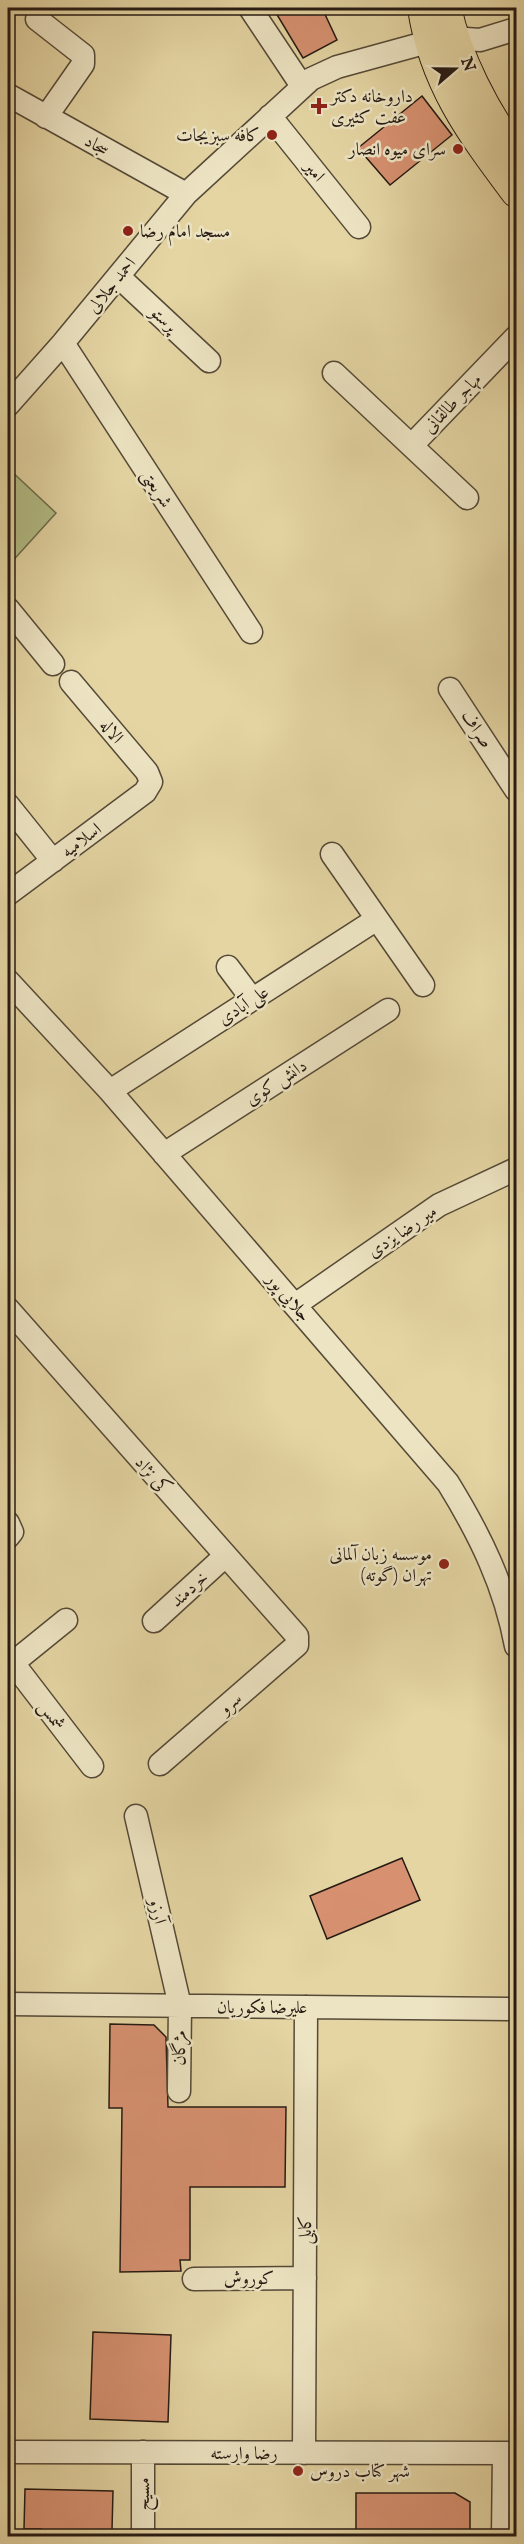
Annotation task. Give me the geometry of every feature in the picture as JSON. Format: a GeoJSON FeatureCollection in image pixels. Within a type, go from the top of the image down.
{"type":"FeatureCollection","features":[{"type":"Feature","properties":{"kind":"main road"},"geometry":{"type":"LineString","coordinates":[[423,8],[440,40],[516,155]]}},
{"type":"Feature","properties":{"kind":"main road"},"geometry":{"type":"LineString","coordinates":[[446,8],[440,40],[450,94],[466,122],[516,192]]}},
{"type":"Feature","properties":{"kind":"street"},"geometry":{"type":"LineString","coordinates":[[250,8],[302,86]]}},
{"type":"Feature","properties":{"kind":"street"},"geometry":{"type":"LineString","coordinates":[[37,19],[84,55],[83,64],[46,117]]}},
{"type":"Feature","properties":{"kind":"street","name":"احمد جلالی"},"geometry":{"type":"LineString","coordinates":[[8,405],[63,343],[186,194],[302,86],[337,67],[440,40],[480,40],[516,29]]}},
{"type":"Feature","properties":{"kind":"street","name":"سجاد"},"geometry":{"type":"LineString","coordinates":[[8,95],[186,194]]}},
{"type":"Feature","properties":{"kind":"street","name":"امیر"},"geometry":{"type":"LineString","coordinates":[[270,116],[359,227]]}},
{"type":"Feature","properties":{"kind":"street","name":"پرستو"},"geometry":{"type":"LineString","coordinates":[[118,277],[209,361]]}},
{"type":"Feature","properties":{"kind":"street","name":"مهاجر طالقانی"},"geometry":{"type":"LineString","coordinates":[[413,444],[516,337]]}},
{"type":"Feature","properties":{"kind":"street","name":"شریعتی"},"geometry":{"type":"LineString","coordinates":[[63,343],[252,632]]}},
{"type":"Feature","properties":{"kind":"street","name":"مهاجر طالقانی"},"geometry":{"type":"LineString","coordinates":[[334,373],[413,444],[467,498]]}},
{"type":"Feature","properties":{"kind":"street"},"geometry":{"type":"LineString","coordinates":[[8,609],[53,664]]}},
{"type":"Feature","properties":{"kind":"street","name":"الاله"},"geometry":{"type":"LineString","coordinates":[[71,682],[147,772],[151,782]]}},
{"type":"Feature","properties":{"kind":"street","name":"صراف"},"geometry":{"type":"LineString","coordinates":[[450,689],[510,765],[516,790]]}},
{"type":"Feature","properties":{"kind":"street","name":"اسلامیه"},"geometry":{"type":"LineString","coordinates":[[8,894],[145,792],[151,782]]}},
{"type":"Feature","properties":{"kind":"street"},"geometry":{"type":"LineString","coordinates":[[8,805],[53,861]]}},
{"type":"Feature","properties":{"kind":"street"},"geometry":{"type":"LineString","coordinates":[[332,854],[423,985]]}},
{"type":"Feature","properties":{"kind":"street","name":"علی آبادی"},"geometry":{"type":"LineString","coordinates":[[110,1091],[377,919]]}},
{"type":"Feature","properties":{"kind":"street"},"geometry":{"type":"LineString","coordinates":[[228,967],[252,999]]}},
{"type":"Feature","properties":{"kind":"street","name":"جلایی پور"},"geometry":{"type":"LineString","coordinates":[[8,981],[110,1091],[448,1483],[474,1525],[496,1571],[516,1640]]}},
{"type":"Feature","properties":{"kind":"street","name":"دانش کوی"},"geometry":{"type":"LineString","coordinates":[[164,1154],[388,1010]]}},
{"type":"Feature","properties":{"kind":"street","name":"میر رضا یزدی"},"geometry":{"type":"LineString","coordinates":[[295,1305],[439,1205],[516,1169]]}},
{"type":"Feature","properties":{"kind":"street","name":"کی نژاد"},"geometry":{"type":"LineString","coordinates":[[8,1309],[224,1557],[297,1636],[298,1641]]}},
{"type":"Feature","properties":{"kind":"street","name":"خردمند"},"geometry":{"type":"LineString","coordinates":[[153,1621],[224,1557]]}},
{"type":"Feature","properties":{"kind":"street","name":"شمس"},"geometry":{"type":"LineString","coordinates":[[66,1620],[10,1665],[92,1766]]}},
{"type":"Feature","properties":{"kind":"street","name":"سرو"},"geometry":{"type":"LineString","coordinates":[[160,1764],[298,1641]]}},
{"type":"Feature","properties":{"kind":"street","name":"آرزو"},"geometry":{"type":"LineString","coordinates":[[136,1816],[180,2006]]}},
{"type":"Feature","properties":{"kind":"street","name":"علیرضا فکوریان"},"geometry":{"type":"LineString","coordinates":[[8,2004],[516,2009]]}},
{"type":"Feature","properties":{"kind":"street","name":"مژگان"},"geometry":{"type":"LineString","coordinates":[[179,2091],[180,2006]]}},
{"type":"Feature","properties":{"kind":"street","name":"کابلی"},"geometry":{"type":"LineString","coordinates":[[304,2453],[306,2007]]}},
{"type":"Feature","properties":{"kind":"street","name":"کوروش"},"geometry":{"type":"LineString","coordinates":[[194,2279],[304,2278]]}},
{"type":"Feature","properties":{"kind":"street","name":"رضا وارسته"},"geometry":{"type":"LineString","coordinates":[[8,2452],[510,2453]]}},
{"type":"Feature","properties":{"kind":"street","name":"مسیح"},"geometry":{"type":"LineString","coordinates":[[143,2452],[143,2536]]}},
{"type":"Feature","properties":{"kind":"street"},"geometry":{"type":"LineString","coordinates":[[503,2536],[510,2453]]}},
{"type":"Feature","properties":{"kind":"green space"},"geometry":{"type":"Polygon","coordinates":[[[8,468],[56,513],[8,566],[8,468]]]}},
{"type":"Feature","properties":{"kind":"building"},"geometry":{"type":"Polygon","coordinates":[[[273,8],[322,8],[337,40],[303,58],[273,8]]]}},
{"type":"Feature","properties":{"kind":"building"},"geometry":{"type":"Polygon","coordinates":[[[422,96],[452,135],[390,185],[358,148],[422,96]]]}},
{"type":"Feature","properties":{"kind":"building"},"geometry":{"type":"Polygon","coordinates":[[[402,1858],[420,1900],[327,1939],[310,1896],[402,1858]]]}},
{"type":"Feature","properties":{"kind":"building"},"geometry":{"type":"Polygon","coordinates":[[[110,2024],[154,2025],[166,2037],[168,2107],[286,2107],[285,2187],[190,2187],[190,2260],[180,2260],[181,2271],[120,2272],[122,2108],[109,2108],[110,2024]]]}},
{"type":"Feature","properties":{"kind":"building"},"geometry":{"type":"Polygon","coordinates":[[[93,2332],[171,2335],[168,2422],[90,2419],[93,2332]]]}},
{"type":"Feature","properties":{"kind":"building"},"geometry":{"type":"Polygon","coordinates":[[[25,2489],[113,2491],[112,2530],[102,2530],[102,2536],[41,2536],[41,2529],[24,2529],[25,2489]]]}},
{"type":"Feature","properties":{"kind":"building"},"geometry":{"type":"Polygon","coordinates":[[[356,2493],[455,2493],[470,2502],[470,2536],[356,2536],[356,2493]]]}},
{"type":"Feature","properties":{"kind":"place","name":"داروخانه دکتر عفت کثیری"},"geometry":{"type":"Point","coordinates":[319,106]}},
{"type":"Feature","properties":{"kind":"place","name":"کافه سبزیجات"},"geometry":{"type":"Point","coordinates":[272,135]}},
{"type":"Feature","properties":{"kind":"place","name":"سرای میوه انصار"},"geometry":{"type":"Point","coordinates":[458,149]}},
{"type":"Feature","properties":{"kind":"place","name":"مسجد امام رضا"},"geometry":{"type":"Point","coordinates":[128,231]}},
{"type":"Feature","properties":{"kind":"place","name":"موسسه زبان آلمانی تهران (گوته)"},"geometry":{"type":"Point","coordinates":[444,1564]}},
{"type":"Feature","properties":{"kind":"place","name":"شهر کتاب دروس"},"geometry":{"type":"Point","coordinates":[298,2471]}}]}
